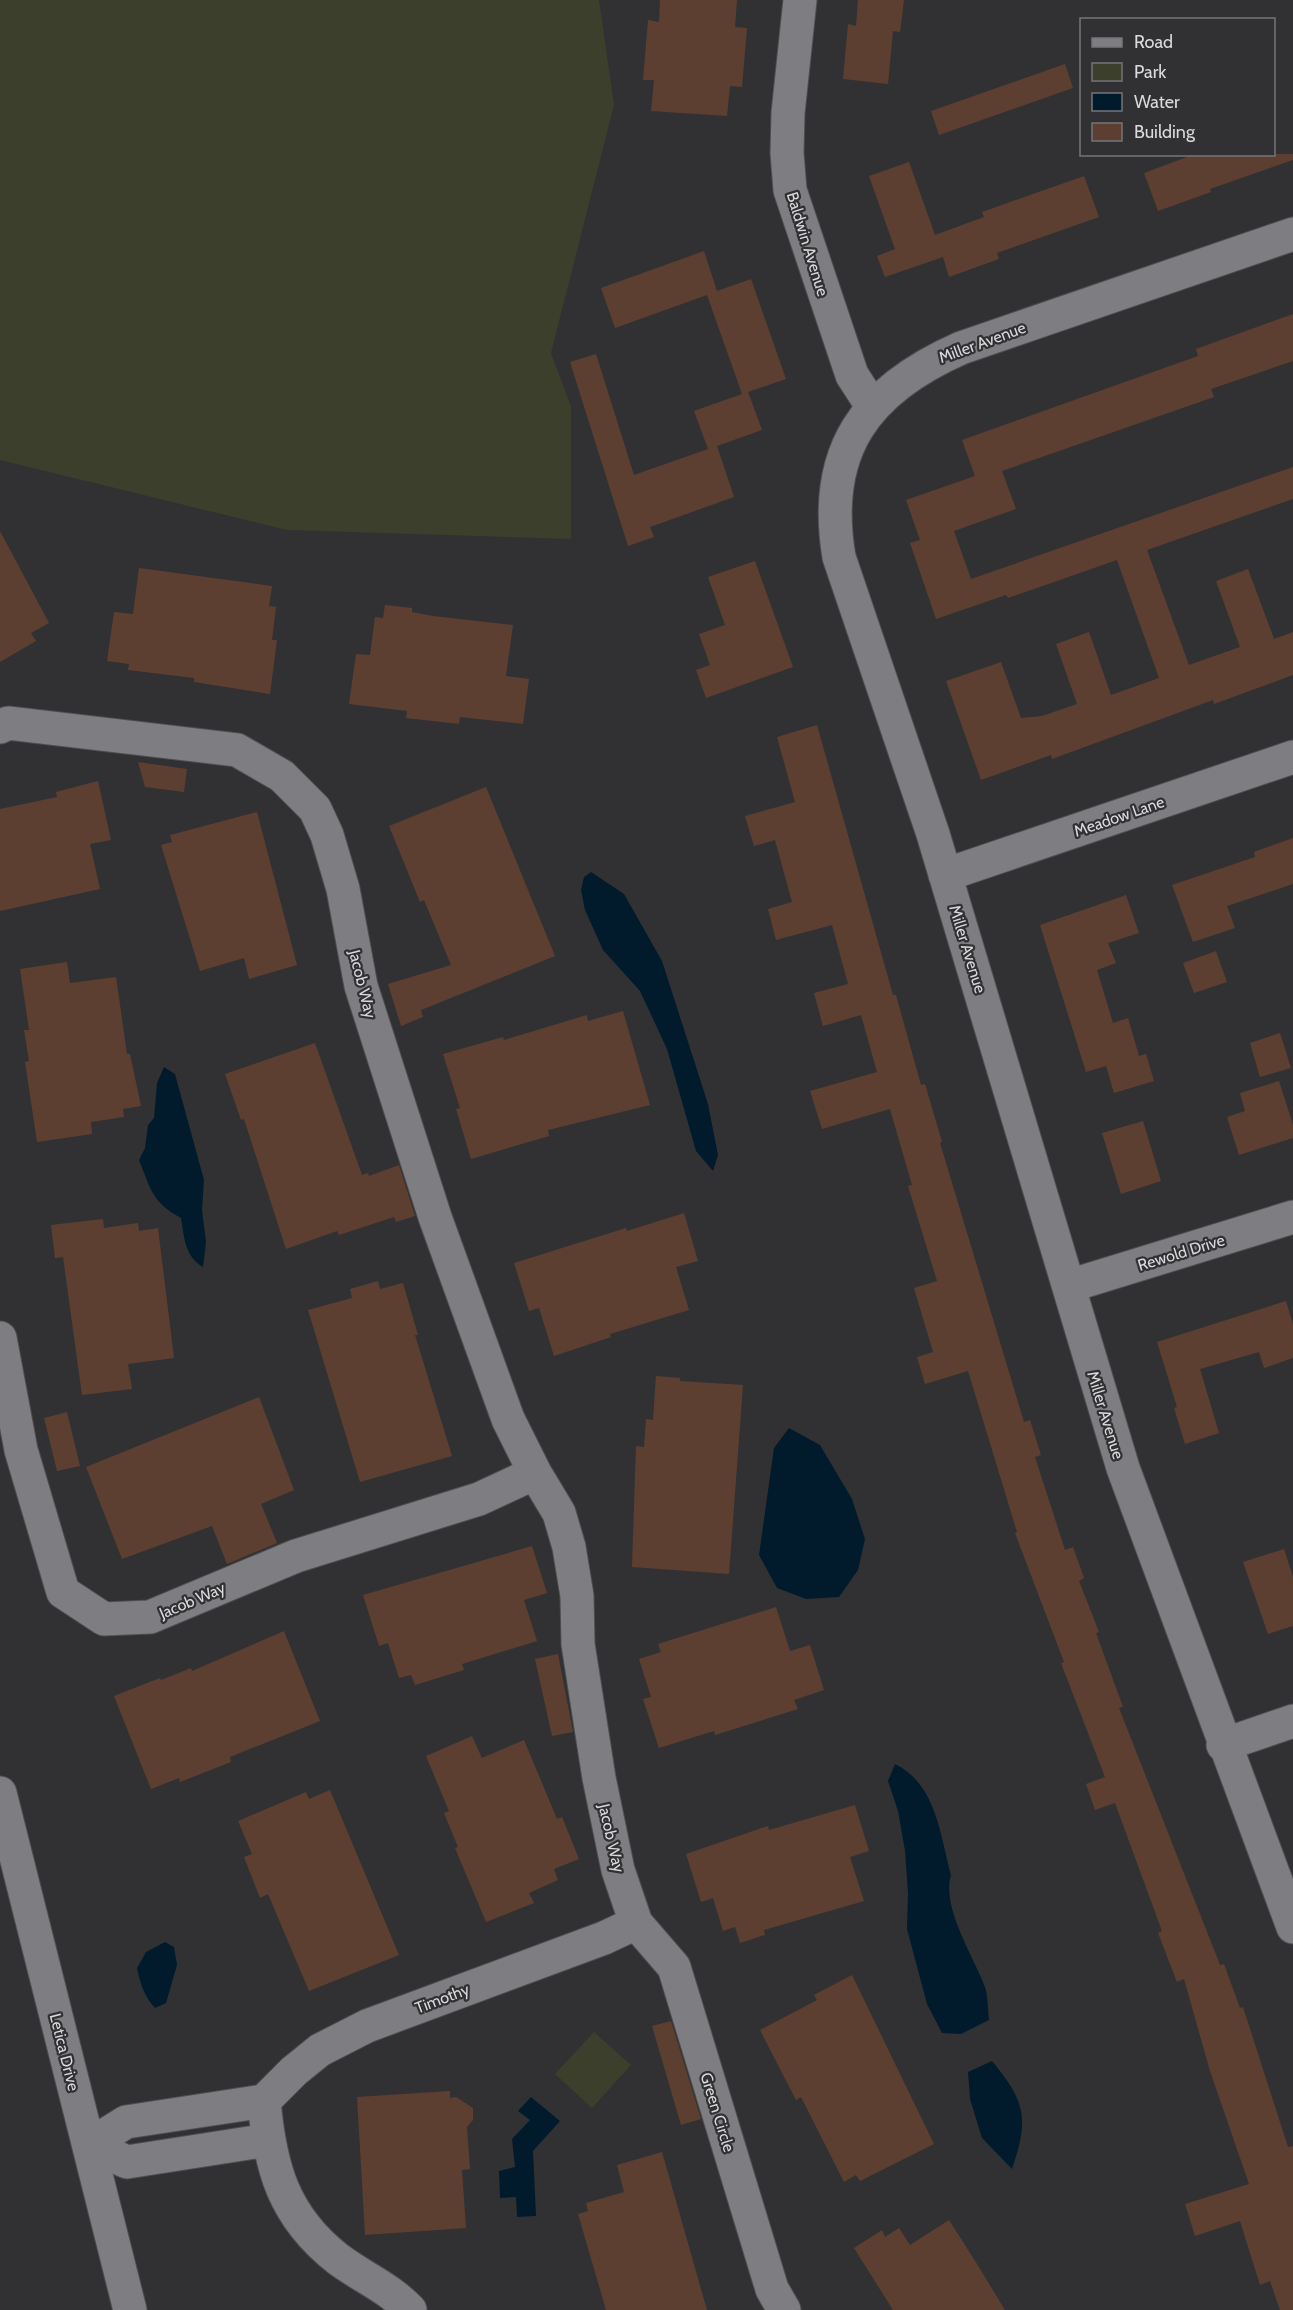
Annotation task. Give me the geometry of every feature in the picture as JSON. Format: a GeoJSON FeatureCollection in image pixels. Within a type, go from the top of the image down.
{"type":"FeatureCollection","features":[{"type":"Feature","properties":{"kind":"street","name":"Baldwin Avenue"},"geometry":{"type":"LineString","coordinates":[[800,0],[788,113],[787,153],[790,190],[852,375],[872,406]]}},
{"type":"Feature","properties":{"kind":"street","name":"Miller Avenue"},"geometry":{"type":"LineString","coordinates":[[1293,234],[961,348],[926,363],[892,386],[872,406],[844,455],[833,526],[838,557],[945,875],[1123,1468],[1293,1927]]}},
{"type":"Feature","properties":{"kind":"street","name":"Jacob Way"},"geometry":{"type":"LineString","coordinates":[[0,727],[8,723],[237,750],[282,776],[315,809],[327,835],[343,889],[361,986],[435,1217],[508,1419],[535,1473],[559,1513],[569,1547],[577,1596],[578,1644],[599,1778],[618,1870],[636,1923]]}},
{"type":"Feature","properties":{"kind":"street","name":"Meadow Lane"},"geometry":{"type":"LineString","coordinates":[[945,875],[1293,757]]}},
{"type":"Feature","properties":{"kind":"street","name":"Rewold Drive"},"geometry":{"type":"LineString","coordinates":[[1069,1286],[1293,1217]]}},
{"type":"Feature","properties":{"kind":"street","name":"Jacob Way"},"geometry":{"type":"LineString","coordinates":[[0,1338],[21,1450],[63,1592],[104,1619],[150,1617],[296,1556],[479,1499],[535,1473]]}},
{"type":"Feature","properties":{"kind":"street"},"geometry":{"type":"LineString","coordinates":[[1224,1745],[1293,1721]]}},
{"type":"Feature","properties":{"kind":"street","name":"Letica Drive"},"geometry":{"type":"LineString","coordinates":[[0,1793],[130,2310]]}},
{"type":"Feature","properties":{"kind":"street","name":"Timothy"},"geometry":{"type":"LineString","coordinates":[[264,2101],[294,2071],[320,2050],[367,2026],[604,1938],[636,1923]]}},
{"type":"Feature","properties":{"kind":"street","name":"Green Circle"},"geometry":{"type":"LineString","coordinates":[[636,1923],[674,1967],[772,2289],[784,2310]]}},
{"type":"Feature","properties":{"kind":"street"},"geometry":{"type":"LineString","coordinates":[[89,2145],[126,2122],[264,2101],[268,2140],[279,2184],[312,2236],[340,2260],[391,2292],[410,2310]]}},
{"type":"Feature","properties":{"kind":"street"},"geometry":{"type":"LineString","coordinates":[[89,2145],[127,2162],[268,2140]]}},
{"type":"Feature","properties":{"kind":"green space"},"geometry":{"type":"Polygon","coordinates":[[[0,0],[599,0],[614,105],[551,353],[571,407],[571,539],[287,530],[0,460],[0,0]]]}},
{"type":"Feature","properties":{"kind":"green space"},"geometry":{"type":"Polygon","coordinates":[[[594,2032],[631,2065],[592,2108],[555,2074],[594,2032]]]}},
{"type":"Feature","properties":{"kind":"water"},"geometry":{"type":"Polygon","coordinates":[[[591,872],[624,894],[662,961],[708,1104],[718,1155],[713,1171],[696,1151],[667,1049],[640,991],[603,950],[585,910],[581,890],[584,877],[591,872]]]}},
{"type":"Feature","properties":{"kind":"water"},"geometry":{"type":"Polygon","coordinates":[[[164,1067],[175,1074],[204,1180],[202,1210],[206,1242],[203,1267],[192,1258],[189,1252],[181,1218],[158,1201],[139,1160],[145,1148],[148,1125],[154,1118],[157,1083],[164,1067]]]}},
{"type":"Feature","properties":{"kind":"water"},"geometry":{"type":"Polygon","coordinates":[[[789,1428],[820,1445],[852,1499],[865,1539],[858,1570],[839,1597],[806,1599],[777,1588],[759,1555],[774,1448],[789,1428]]]}},
{"type":"Feature","properties":{"kind":"water"},"geometry":{"type":"Polygon","coordinates":[[[895,1764],[920,1784],[928,1797],[939,1827],[951,1875],[949,1888],[954,1917],[986,1991],[989,2020],[961,2034],[942,2033],[927,2004],[907,1929],[908,1893],[905,1851],[898,1811],[888,1781],[895,1764]]]}},
{"type":"Feature","properties":{"kind":"water"},"geometry":{"type":"Polygon","coordinates":[[[165,1942],[174,1947],[177,1965],[166,2003],[155,2008],[143,1989],[137,1968],[146,1952],[165,1942]]]}},
{"type":"Feature","properties":{"kind":"water"},"geometry":{"type":"Polygon","coordinates":[[[992,2061],[1012,2088],[1021,2112],[1021,2137],[1012,2169],[982,2138],[970,2099],[968,2072],[992,2061]]]}},
{"type":"Feature","properties":{"kind":"water"},"geometry":{"type":"Polygon","coordinates":[[[531,2097],[560,2121],[533,2151],[536,2216],[517,2217],[516,2197],[500,2198],[499,2171],[515,2167],[512,2139],[530,2120],[518,2111],[531,2097]]]}},
{"type":"Feature","properties":{"kind":"building"},"geometry":{"type":"Polygon","coordinates":[[[660,0],[737,0],[735,27],[747,28],[742,87],[730,86],[727,116],[651,111],[654,80],[643,80],[648,20],[659,22],[660,0]]]}},
{"type":"Feature","properties":{"kind":"building"},"geometry":{"type":"Polygon","coordinates":[[[858,0],[904,0],[900,32],[893,31],[888,84],[843,79],[848,24],[856,26],[858,0]]]}},
{"type":"Feature","properties":{"kind":"building"},"geometry":{"type":"Polygon","coordinates":[[[1065,64],[1073,88],[939,135],[931,111],[1065,64]]]}},
{"type":"Feature","properties":{"kind":"building"},"geometry":{"type":"Polygon","coordinates":[[[1293,154],[1293,160],[1210,189],[1211,192],[1158,211],[1144,173],[1190,156],[1293,154]]]}},
{"type":"Feature","properties":{"kind":"building"},"geometry":{"type":"Polygon","coordinates":[[[909,162],[935,235],[984,217],[982,212],[1084,176],[1099,217],[997,253],[999,259],[949,277],[943,257],[885,277],[877,256],[895,249],[869,176],[909,162]]]}},
{"type":"Feature","properties":{"kind":"building"},"geometry":{"type":"Polygon","coordinates":[[[704,251],[717,291],[751,279],[786,379],[748,392],[762,430],[717,446],[734,497],[650,527],[654,537],[628,546],[570,362],[596,354],[634,475],[708,449],[694,411],[742,394],[707,295],[615,328],[601,288],[704,251]]]}},
{"type":"Feature","properties":{"kind":"building"},"geometry":{"type":"Polygon","coordinates":[[[1293,314],[1293,361],[1211,389],[1214,397],[1002,471],[1016,509],[954,531],[971,579],[1293,467],[1293,499],[1147,550],[1189,665],[1240,647],[1216,581],[1248,569],[1274,639],[1293,632],[1293,675],[1214,704],[1213,700],[1052,759],[1051,755],[981,780],[946,681],[1001,662],[1021,718],[1042,716],[1077,704],[1056,644],[1089,632],[1111,695],[1159,678],[1117,560],[1008,598],[1006,595],[936,619],[910,543],[920,540],[906,500],[975,476],[962,440],[1198,356],[1196,349],[1293,314]]]}},
{"type":"Feature","properties":{"kind":"building"},"geometry":{"type":"Polygon","coordinates":[[[0,531],[49,623],[31,633],[36,641],[0,662],[0,531]]]}},
{"type":"Feature","properties":{"kind":"building"},"geometry":{"type":"Polygon","coordinates":[[[755,561],[793,667],[706,698],[696,670],[710,665],[699,634],[725,625],[708,577],[755,561]]]}},
{"type":"Feature","properties":{"kind":"building"},"geometry":{"type":"Polygon","coordinates":[[[139,568],[272,586],[269,606],[276,607],[272,640],[277,640],[270,694],[194,682],[194,678],[128,670],[129,664],[107,661],[114,612],[133,614],[139,568]]]}},
{"type":"Feature","properties":{"kind":"building"},"geometry":{"type":"Polygon","coordinates":[[[385,605],[412,608],[412,612],[433,616],[513,625],[506,676],[529,679],[523,724],[460,717],[459,724],[406,718],[407,711],[349,704],[356,654],[370,655],[375,617],[383,618],[385,605]]]}},
{"type":"Feature","properties":{"kind":"building"},"geometry":{"type":"Polygon","coordinates":[[[817,725],[893,995],[896,995],[921,1085],[925,1084],[942,1142],[940,1143],[1024,1422],[1030,1420],[1041,1455],[1035,1457],[1065,1550],[1073,1547],[1084,1578],[1079,1581],[1099,1632],[1096,1633],[1123,1707],[1119,1708],[1220,1965],[1224,1964],[1240,2008],[1243,2007],[1288,2147],[1293,2146],[1293,2310],[1280,2310],[1270,2281],[1260,2285],[1240,2221],[1195,2236],[1185,2204],[1249,2184],[1210,2071],[1184,1979],[1177,1982],[1158,1933],[1162,1931],[1115,1803],[1095,1810],[1086,1784],[1105,1777],[1061,1663],[1064,1662],[1015,1533],[1017,1532],[968,1371],[925,1384],[917,1357],[933,1352],[914,1288],[937,1281],[908,1186],[912,1185],[890,1109],[822,1129],[810,1091],[877,1072],[861,1015],[823,1026],[814,993],[848,984],[832,925],[776,940],[768,909],[792,902],[775,840],[754,846],[745,816],[795,802],[777,737],[817,725]]]}},
{"type":"Feature","properties":{"kind":"building"},"geometry":{"type":"Polygon","coordinates":[[[138,762],[187,769],[184,792],[145,787],[138,762]]]}},
{"type":"Feature","properties":{"kind":"building"},"geometry":{"type":"Polygon","coordinates":[[[98,781],[111,840],[90,844],[100,889],[0,911],[0,809],[57,797],[56,792],[98,781]]]}},
{"type":"Feature","properties":{"kind":"building"},"geometry":{"type":"Polygon","coordinates":[[[486,787],[555,956],[421,1010],[423,1017],[401,1026],[388,984],[451,965],[424,900],[420,902],[389,826],[486,787]]]}},
{"type":"Feature","properties":{"kind":"building"},"geometry":{"type":"Polygon","coordinates":[[[257,812],[297,965],[249,979],[244,958],[200,971],[161,845],[172,842],[170,835],[257,812]]]}},
{"type":"Feature","properties":{"kind":"building"},"geometry":{"type":"Polygon","coordinates":[[[1293,838],[1293,884],[1227,906],[1235,928],[1193,942],[1172,885],[1255,857],[1254,852],[1293,838]]]}},
{"type":"Feature","properties":{"kind":"building"},"geometry":{"type":"Polygon","coordinates":[[[1126,895],[1139,933],[1108,943],[1116,963],[1097,970],[1113,1023],[1128,1018],[1139,1056],[1146,1054],[1154,1081],[1114,1093],[1106,1066],[1086,1072],[1040,925],[1126,895]]]}},
{"type":"Feature","properties":{"kind":"building"},"geometry":{"type":"Polygon","coordinates":[[[1216,951],[1227,982],[1194,993],[1183,963],[1216,951]]]}},
{"type":"Feature","properties":{"kind":"building"},"geometry":{"type":"Polygon","coordinates":[[[67,962],[70,983],[116,977],[127,1054],[130,1054],[141,1106],[123,1109],[124,1117],[91,1122],[92,1134],[37,1142],[25,1062],[29,1061],[24,1030],[29,1030],[20,969],[67,962]]]}},
{"type":"Feature","properties":{"kind":"building"},"geometry":{"type":"Polygon","coordinates":[[[623,1011],[650,1105],[548,1130],[549,1136],[471,1159],[456,1109],[460,1108],[443,1054],[503,1037],[504,1040],[587,1015],[588,1021],[623,1011]]]}},
{"type":"Feature","properties":{"kind":"building"},"geometry":{"type":"Polygon","coordinates":[[[1280,1033],[1291,1068],[1260,1077],[1250,1043],[1280,1033]]]}},
{"type":"Feature","properties":{"kind":"building"},"geometry":{"type":"Polygon","coordinates":[[[315,1043],[362,1175],[368,1173],[369,1176],[399,1165],[415,1216],[396,1222],[394,1217],[339,1235],[337,1231],[286,1249],[244,1119],[241,1120],[225,1074],[315,1043]]]}},
{"type":"Feature","properties":{"kind":"building"},"geometry":{"type":"Polygon","coordinates":[[[1279,1081],[1293,1125],[1293,1138],[1239,1155],[1227,1117],[1245,1111],[1240,1093],[1279,1081]]]}},
{"type":"Feature","properties":{"kind":"building"},"geometry":{"type":"Polygon","coordinates":[[[1143,1121],[1161,1181],[1121,1194],[1102,1133],[1143,1121]]]}},
{"type":"Feature","properties":{"kind":"building"},"geometry":{"type":"Polygon","coordinates":[[[684,1213],[698,1261],[676,1267],[689,1310],[610,1334],[611,1337],[554,1356],[539,1308],[529,1311],[514,1263],[626,1228],[627,1231],[684,1213]]]}},
{"type":"Feature","properties":{"kind":"building"},"geometry":{"type":"Polygon","coordinates":[[[103,1219],[104,1228],[138,1223],[139,1231],[158,1228],[174,1358],[128,1364],[132,1389],[82,1395],[63,1257],[55,1258],[51,1225],[103,1219]]]}},
{"type":"Feature","properties":{"kind":"building"},"geometry":{"type":"Polygon","coordinates":[[[378,1281],[380,1289],[403,1283],[418,1335],[415,1335],[452,1456],[360,1482],[308,1310],[352,1298],[350,1289],[378,1281]]]}},
{"type":"Feature","properties":{"kind":"building"},"geometry":{"type":"Polygon","coordinates":[[[1286,1301],[1293,1324],[1293,1358],[1264,1368],[1259,1352],[1200,1369],[1219,1433],[1185,1444],[1174,1408],[1177,1407],[1157,1342],[1286,1301]]]}},
{"type":"Feature","properties":{"kind":"building"},"geometry":{"type":"Polygon","coordinates":[[[656,1376],[680,1378],[680,1381],[743,1385],[729,1574],[632,1567],[636,1446],[644,1447],[646,1419],[653,1420],[656,1376]]]}},
{"type":"Feature","properties":{"kind":"building"},"geometry":{"type":"Polygon","coordinates":[[[259,1397],[294,1490],[261,1504],[277,1543],[227,1564],[212,1526],[122,1559],[86,1467],[259,1397]]]}},
{"type":"Feature","properties":{"kind":"building"},"geometry":{"type":"Polygon","coordinates":[[[67,1412],[80,1466],[57,1471],[44,1418],[67,1412]]]}},
{"type":"Feature","properties":{"kind":"building"},"geometry":{"type":"Polygon","coordinates":[[[532,1546],[547,1593],[524,1600],[537,1641],[462,1664],[464,1670],[415,1685],[411,1675],[399,1678],[388,1643],[379,1646],[363,1595],[532,1546]]]}},
{"type":"Feature","properties":{"kind":"building"},"geometry":{"type":"Polygon","coordinates":[[[1284,1549],[1293,1577],[1293,1626],[1268,1634],[1243,1562],[1284,1549]]]}},
{"type":"Feature","properties":{"kind":"building"},"geometry":{"type":"Polygon","coordinates":[[[776,1607],[790,1651],[810,1645],[824,1690],[794,1700],[798,1709],[715,1735],[714,1731],[659,1748],[643,1699],[651,1697],[639,1659],[661,1652],[658,1644],[776,1607]]]}},
{"type":"Feature","properties":{"kind":"building"},"geometry":{"type":"Polygon","coordinates":[[[284,1631],[320,1721],[230,1757],[231,1762],[180,1782],[179,1778],[151,1789],[114,1696],[191,1668],[192,1671],[284,1631]]]}},
{"type":"Feature","properties":{"kind":"building"},"geometry":{"type":"Polygon","coordinates":[[[558,1654],[573,1732],[552,1736],[535,1659],[558,1654]]]}},
{"type":"Feature","properties":{"kind":"building"},"geometry":{"type":"Polygon","coordinates":[[[472,1736],[482,1758],[524,1740],[557,1819],[562,1817],[579,1859],[554,1869],[558,1880],[529,1893],[534,1903],[486,1922],[455,1848],[458,1847],[444,1813],[449,1811],[426,1756],[472,1736]]]}},
{"type":"Feature","properties":{"kind":"building"},"geometry":{"type":"Polygon","coordinates":[[[330,1790],[399,1955],[309,1991],[268,1894],[260,1898],[244,1857],[252,1854],[238,1821],[306,1792],[309,1799],[330,1790]]]}},
{"type":"Feature","properties":{"kind":"building"},"geometry":{"type":"Polygon","coordinates":[[[855,1805],[869,1851],[850,1857],[864,1901],[764,1930],[765,1935],[740,1943],[735,1927],[723,1931],[713,1898],[701,1902],[686,1854],[768,1826],[769,1830],[855,1805]]]}},
{"type":"Feature","properties":{"kind":"building"},"geometry":{"type":"Polygon","coordinates":[[[852,1975],[934,2144],[860,2181],[856,2175],[844,2182],[801,2097],[796,2100],[760,2030],[817,2000],[814,1995],[852,1975]]]}},
{"type":"Feature","properties":{"kind":"building"},"geometry":{"type":"Polygon","coordinates":[[[671,2021],[701,2119],[681,2125],[652,2026],[671,2021]]]}},
{"type":"Feature","properties":{"kind":"building"},"geometry":{"type":"Polygon","coordinates":[[[450,2091],[450,2098],[456,2097],[473,2108],[473,2120],[467,2127],[470,2169],[462,2170],[466,2228],[365,2235],[357,2097],[450,2091]]]}},
{"type":"Feature","properties":{"kind":"building"},"geometry":{"type":"Polygon","coordinates":[[[662,2152],[707,2310],[606,2310],[578,2214],[588,2211],[586,2203],[624,2192],[617,2165],[662,2152]]]}},
{"type":"Feature","properties":{"kind":"building"},"geometry":{"type":"Polygon","coordinates":[[[949,2220],[1005,2310],[893,2310],[854,2248],[882,2230],[885,2237],[899,2228],[910,2245],[949,2220]]]}}]}
